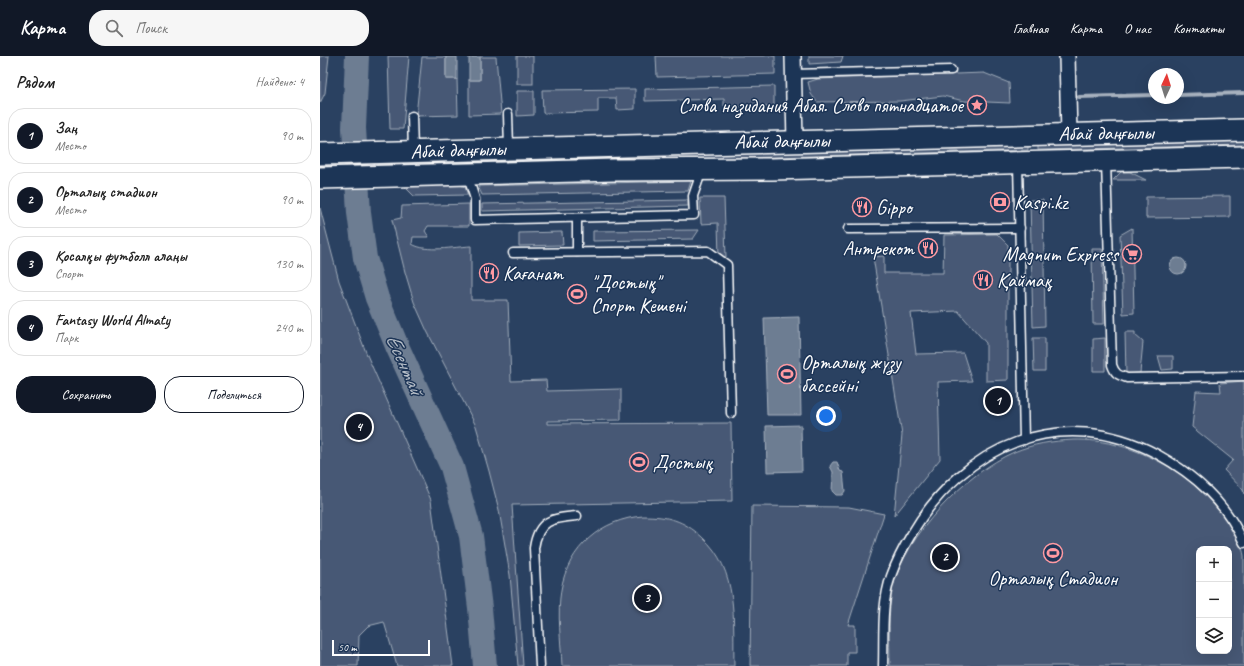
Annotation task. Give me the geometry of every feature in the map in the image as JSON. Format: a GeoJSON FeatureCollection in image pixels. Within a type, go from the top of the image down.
{"type":"FeatureCollection","features":[{"type":"Feature","properties":{"kind":"main road","name":"Абай даңғылы"},"geometry":{"type":"LineString","coordinates":[[326,154],[509,148],[1244,130]]}},
{"type":"Feature","properties":{"kind":"main road","name":"Абай даңғылы"},"geometry":{"type":"LineString","coordinates":[[326,178],[466,173],[1244,157]]}},
{"type":"Feature","properties":{"kind":"street"},"geometry":{"type":"LineString","coordinates":[[793,56],[795,141]]}},
{"type":"Feature","properties":{"kind":"street"},"geometry":{"type":"LineString","coordinates":[[1067,56],[1069,134]]}},
{"type":"Feature","properties":{"kind":"lane"},"geometry":{"type":"LineString","coordinates":[[794,74],[951,70]]}},
{"type":"Feature","properties":{"kind":"lane"},"geometry":{"type":"LineString","coordinates":[[508,114],[509,148]]}},
{"type":"Feature","properties":{"kind":"lane"},"geometry":{"type":"LineString","coordinates":[[412,116],[413,151]]}},
{"type":"Feature","properties":{"kind":"lane"},"geometry":{"type":"LineString","coordinates":[[1106,160],[1112,365],[1114,372],[1118,375],[1132,378],[1244,376]]}},
{"type":"Feature","properties":{"kind":"lane"},"geometry":{"type":"LineString","coordinates":[[1018,162],[1024,440]]}},
{"type":"Feature","properties":{"kind":"lane"},"geometry":{"type":"LineString","coordinates":[[466,173],[475,199],[475,220],[694,215],[693,196],[702,169]]}},
{"type":"Feature","properties":{"kind":"lane"},"geometry":{"type":"LineString","coordinates":[[577,252],[578,218]]}},
{"type":"Feature","properties":{"kind":"lane"},"geometry":{"type":"LineString","coordinates":[[848,229],[1020,228]]}},
{"type":"Feature","properties":{"kind":"lane"},"geometry":{"type":"LineString","coordinates":[[513,253],[708,251],[726,265],[730,413]]}},
{"type":"Feature","properties":{"kind":"lane"},"geometry":{"type":"LineString","coordinates":[[883,666],[885,606],[888,587],[896,563],[915,529],[937,497],[964,472],[995,452],[1024,440],[1047,433],[1079,431],[1107,435],[1142,446],[1180,468],[1210,491],[1232,520],[1244,543]]}},
{"type":"Feature","properties":{"kind":"lane"},"geometry":{"type":"LineString","coordinates":[[540,666],[534,548],[536,538],[546,523],[556,517],[577,516]]}},
{"type":"Feature","properties":{"kind":"shaded area"},"geometry":{"type":"Polygon","coordinates":[[[320,56],[329,56],[325,93],[320,103],[320,56]]]}},
{"type":"Feature","properties":{"kind":"shaded area"},"geometry":{"type":"Polygon","coordinates":[[[388,56],[409,56],[403,129],[390,129],[388,56]]]}},
{"type":"Feature","properties":{"kind":"shaded area"},"geometry":{"type":"Polygon","coordinates":[[[517,56],[533,56],[533,84],[517,84],[517,56]]]}},
{"type":"Feature","properties":{"kind":"shaded area"},"geometry":{"type":"Polygon","coordinates":[[[656,56],[775,56],[775,74],[657,77],[656,56]]]}},
{"type":"Feature","properties":{"kind":"shaded area"},"geometry":{"type":"Polygon","coordinates":[[[809,56],[843,56],[841,62],[809,64],[809,56]]]}},
{"type":"Feature","properties":{"kind":"shaded area"},"geometry":{"type":"Polygon","coordinates":[[[422,57],[446,57],[446,79],[457,79],[458,115],[416,116],[422,57]]]}},
{"type":"Feature","properties":{"kind":"shaded area"},"geometry":{"type":"Polygon","coordinates":[[[446,57],[457,57],[457,79],[446,79],[446,57]]]}},
{"type":"Feature","properties":{"kind":"shaded area"},"geometry":{"type":"Polygon","coordinates":[[[469,57],[480,57],[480,80],[469,80],[469,57]]]}},
{"type":"Feature","properties":{"kind":"shaded area"},"geometry":{"type":"Polygon","coordinates":[[[480,57],[496,57],[501,114],[469,115],[469,80],[480,80],[480,57]]]}},
{"type":"Feature","properties":{"kind":"shaded area"},"geometry":{"type":"Polygon","coordinates":[[[984,73],[1009,83],[1010,103],[964,101],[943,96],[900,101],[817,102],[811,94],[808,82],[818,79],[984,73]]]}},
{"type":"Feature","properties":{"kind":"shaded area"},"geometry":{"type":"Polygon","coordinates":[[[774,86],[774,107],[724,106],[724,99],[645,101],[645,89],[774,86]]]}},
{"type":"Feature","properties":{"kind":"shaded area"},"geometry":{"type":"Polygon","coordinates":[[[635,89],[635,109],[617,110],[616,98],[598,98],[598,112],[543,113],[542,90],[635,89]]]}},
{"type":"Feature","properties":{"kind":"shaded area"},"geometry":{"type":"Polygon","coordinates":[[[517,91],[534,91],[534,115],[517,116],[517,91]]]}},
{"type":"Feature","properties":{"kind":"shaded area"},"geometry":{"type":"Polygon","coordinates":[[[1244,141],[1244,145],[1038,150],[1038,146],[1244,141]]]}},
{"type":"Feature","properties":{"kind":"shaded area"},"geometry":{"type":"Polygon","coordinates":[[[1028,146],[1028,150],[481,165],[478,159],[1028,146]]]}},
{"type":"Feature","properties":{"kind":"shaded area"},"geometry":{"type":"Polygon","coordinates":[[[1121,172],[1130,172],[1146,180],[1113,180],[1121,172]]]}},
{"type":"Feature","properties":{"kind":"shaded area"},"geometry":{"type":"Polygon","coordinates":[[[691,181],[688,191],[482,195],[478,186],[691,181]]]}},
{"type":"Feature","properties":{"kind":"shaded area"},"geometry":{"type":"Polygon","coordinates":[[[460,185],[465,187],[468,195],[414,196],[404,186],[460,185]]]}},
{"type":"Feature","properties":{"kind":"shaded area"},"geometry":{"type":"Polygon","coordinates":[[[1230,196],[1230,217],[1146,218],[1146,197],[1230,196]]]}},
{"type":"Feature","properties":{"kind":"shaded area"},"geometry":{"type":"Polygon","coordinates":[[[700,198],[724,198],[726,257],[719,258],[718,223],[701,224],[700,198]]]}},
{"type":"Feature","properties":{"kind":"shaded area"},"geometry":{"type":"Polygon","coordinates":[[[688,200],[688,206],[482,211],[482,204],[688,200]]]}},
{"type":"Feature","properties":{"kind":"shaded area"},"geometry":{"type":"Polygon","coordinates":[[[1030,200],[1043,200],[1045,326],[1033,327],[1030,200]]]}},
{"type":"Feature","properties":{"kind":"shaded area"},"geometry":{"type":"Polygon","coordinates":[[[469,204],[469,226],[428,226],[425,231],[429,237],[413,237],[412,244],[418,247],[433,249],[471,246],[471,300],[508,300],[511,381],[546,380],[547,391],[621,389],[621,420],[547,421],[547,424],[731,423],[732,501],[512,505],[523,666],[518,666],[510,575],[499,510],[476,426],[427,331],[414,302],[392,220],[401,218],[402,206],[469,204]]]}},
{"type":"Feature","properties":{"kind":"shaded area"},"geometry":{"type":"Polygon","coordinates":[[[320,208],[339,281],[367,355],[431,500],[453,666],[397,666],[384,622],[368,626],[359,635],[358,666],[320,666],[320,208]]]}},
{"type":"Feature","properties":{"kind":"shaded area"},"geometry":{"type":"Polygon","coordinates":[[[1132,228],[1134,313],[1123,314],[1120,235],[1132,228]]]}},
{"type":"Feature","properties":{"kind":"shaded area"},"geometry":{"type":"Polygon","coordinates":[[[699,230],[693,239],[593,241],[593,231],[699,230]]]}},
{"type":"Feature","properties":{"kind":"shaded area"},"geometry":{"type":"Polygon","coordinates":[[[562,232],[563,245],[519,246],[519,233],[562,232]]]}},
{"type":"Feature","properties":{"kind":"shaded area"},"geometry":{"type":"Polygon","coordinates":[[[997,234],[1008,245],[1008,380],[986,381],[986,343],[958,311],[911,313],[916,354],[963,353],[972,381],[938,382],[940,459],[894,516],[902,435],[873,257],[884,256],[884,273],[943,273],[944,235],[997,234]]]}},
{"type":"Feature","properties":{"kind":"shaded area"},"geometry":{"type":"Polygon","coordinates":[[[1092,249],[1102,249],[1104,324],[1093,324],[1092,249]]]}},
{"type":"Feature","properties":{"kind":"shaded area"},"geometry":{"type":"Polygon","coordinates":[[[1178,258],[1184,260],[1186,266],[1184,272],[1178,274],[1172,272],[1170,266],[1172,260],[1178,258]]]}},
{"type":"Feature","properties":{"kind":"shaded area"},"geometry":{"type":"Polygon","coordinates":[[[799,317],[801,415],[767,415],[764,318],[799,317]]]}},
{"type":"Feature","properties":{"kind":"shaded area"},"geometry":{"type":"Polygon","coordinates":[[[1125,332],[1135,332],[1135,335],[1143,342],[1140,373],[1126,374],[1125,332]]]}},
{"type":"Feature","properties":{"kind":"shaded area"},"geometry":{"type":"Polygon","coordinates":[[[1033,338],[1045,338],[1045,371],[1034,371],[1033,338]]]}},
{"type":"Feature","properties":{"kind":"shaded area"},"geometry":{"type":"Polygon","coordinates":[[[1105,338],[1105,371],[1093,371],[1093,339],[1105,338]]]}},
{"type":"Feature","properties":{"kind":"shaded area"},"geometry":{"type":"Polygon","coordinates":[[[1158,356],[1173,356],[1173,369],[1162,370],[1158,356]]]}},
{"type":"Feature","properties":{"kind":"shaded area"},"geometry":{"type":"Polygon","coordinates":[[[1244,381],[1244,494],[1243,490],[1224,470],[1233,460],[1192,427],[1196,391],[1221,392],[1220,383],[1244,381]]]}},
{"type":"Feature","properties":{"kind":"shaded area"},"geometry":{"type":"Polygon","coordinates":[[[801,425],[802,471],[767,472],[766,426],[801,425]]]}},
{"type":"Feature","properties":{"kind":"shaded area","name":"Орталық Стадион"},"geometry":{"type":"Polygon","coordinates":[[[1073,440],[1096,441],[1120,446],[1165,464],[1204,494],[1220,512],[1233,531],[1244,556],[1244,666],[890,666],[889,616],[891,597],[900,567],[910,547],[940,508],[958,490],[977,475],[1014,452],[1043,443],[1073,440]]]}},
{"type":"Feature","properties":{"kind":"shaded area"},"geometry":{"type":"Polygon","coordinates":[[[833,462],[837,462],[840,471],[843,472],[845,491],[842,495],[836,495],[832,491],[833,472],[830,466],[833,462]]]}},
{"type":"Feature","properties":{"kind":"shaded area"},"geometry":{"type":"Polygon","coordinates":[[[752,506],[849,507],[884,514],[848,625],[855,625],[855,652],[847,652],[847,666],[750,666],[752,506]]]}},
{"type":"Feature","properties":{"kind":"shaded area"},"geometry":{"type":"Polygon","coordinates":[[[643,516],[668,518],[682,523],[695,531],[714,550],[728,580],[732,597],[734,666],[562,666],[559,618],[560,599],[565,575],[571,561],[579,548],[601,529],[628,518],[643,516]]]}},
{"type":"Feature","properties":{"kind":"waterway","name":"Есентай"},"geometry":{"type":"LineString","coordinates":[[357,56],[354,128],[359,213],[365,258],[377,298],[452,467],[471,536],[480,608],[485,666]]}},
{"type":"Feature","properties":{"kind":"waterway"},"geometry":{"type":"LineString","coordinates":[[1184,95],[1244,93]]}},
{"type":"Feature","properties":{"kind":"waterway"},"geometry":{"type":"LineString","coordinates":[[1079,97],[1148,95]]}},
{"type":"Feature","properties":{"kind":"place","name":"Слова назидания Абая. Слово пятнадцатое"},"geometry":{"type":"Point","coordinates":[977,105]}},
{"type":"Feature","properties":{"kind":"place","name":"Kaspi.kz"},"geometry":{"type":"Point","coordinates":[1000,202]}},
{"type":"Feature","properties":{"kind":"place","name":"Gippo"},"geometry":{"type":"Point","coordinates":[862,207]}},
{"type":"Feature","properties":{"kind":"place","name":"Антрекот"},"geometry":{"type":"Point","coordinates":[928,248]}},
{"type":"Feature","properties":{"kind":"place","name":"Magnum Express"},"geometry":{"type":"Point","coordinates":[1132,254]}},
{"type":"Feature","properties":{"kind":"place","name":"Кағанат"},"geometry":{"type":"Point","coordinates":[489,273]}},
{"type":"Feature","properties":{"kind":"place","name":"Қаймақ"},"geometry":{"type":"Point","coordinates":[983,280]}},
{"type":"Feature","properties":{"kind":"place","name":"\"Достық\" Спорт Кешені"},"geometry":{"type":"Point","coordinates":[577,294]}},
{"type":"Feature","properties":{"kind":"place","name":"Орталық жүзу бассейні"},"geometry":{"type":"Point","coordinates":[787,374]}},
{"type":"Feature","properties":{"kind":"place","name":"Заң"},"geometry":{"type":"Point","coordinates":[998,401]}},
{"type":"Feature","properties":{"kind":"place","name":"Fantasy World Almaty"},"geometry":{"type":"Point","coordinates":[359,427]}},
{"type":"Feature","properties":{"kind":"place","name":"Достық"},"geometry":{"type":"Point","coordinates":[639,462]}},
{"type":"Feature","properties":{"kind":"place","name":"Орталық Стадион"},"geometry":{"type":"Point","coordinates":[1053,553]}},
{"type":"Feature","properties":{"kind":"place","name":"Орталық стадион"},"geometry":{"type":"Point","coordinates":[945,557]}},
{"type":"Feature","properties":{"kind":"place","name":"Қосалқы футболл алаңы"},"geometry":{"type":"Point","coordinates":[647,598]}}]}
